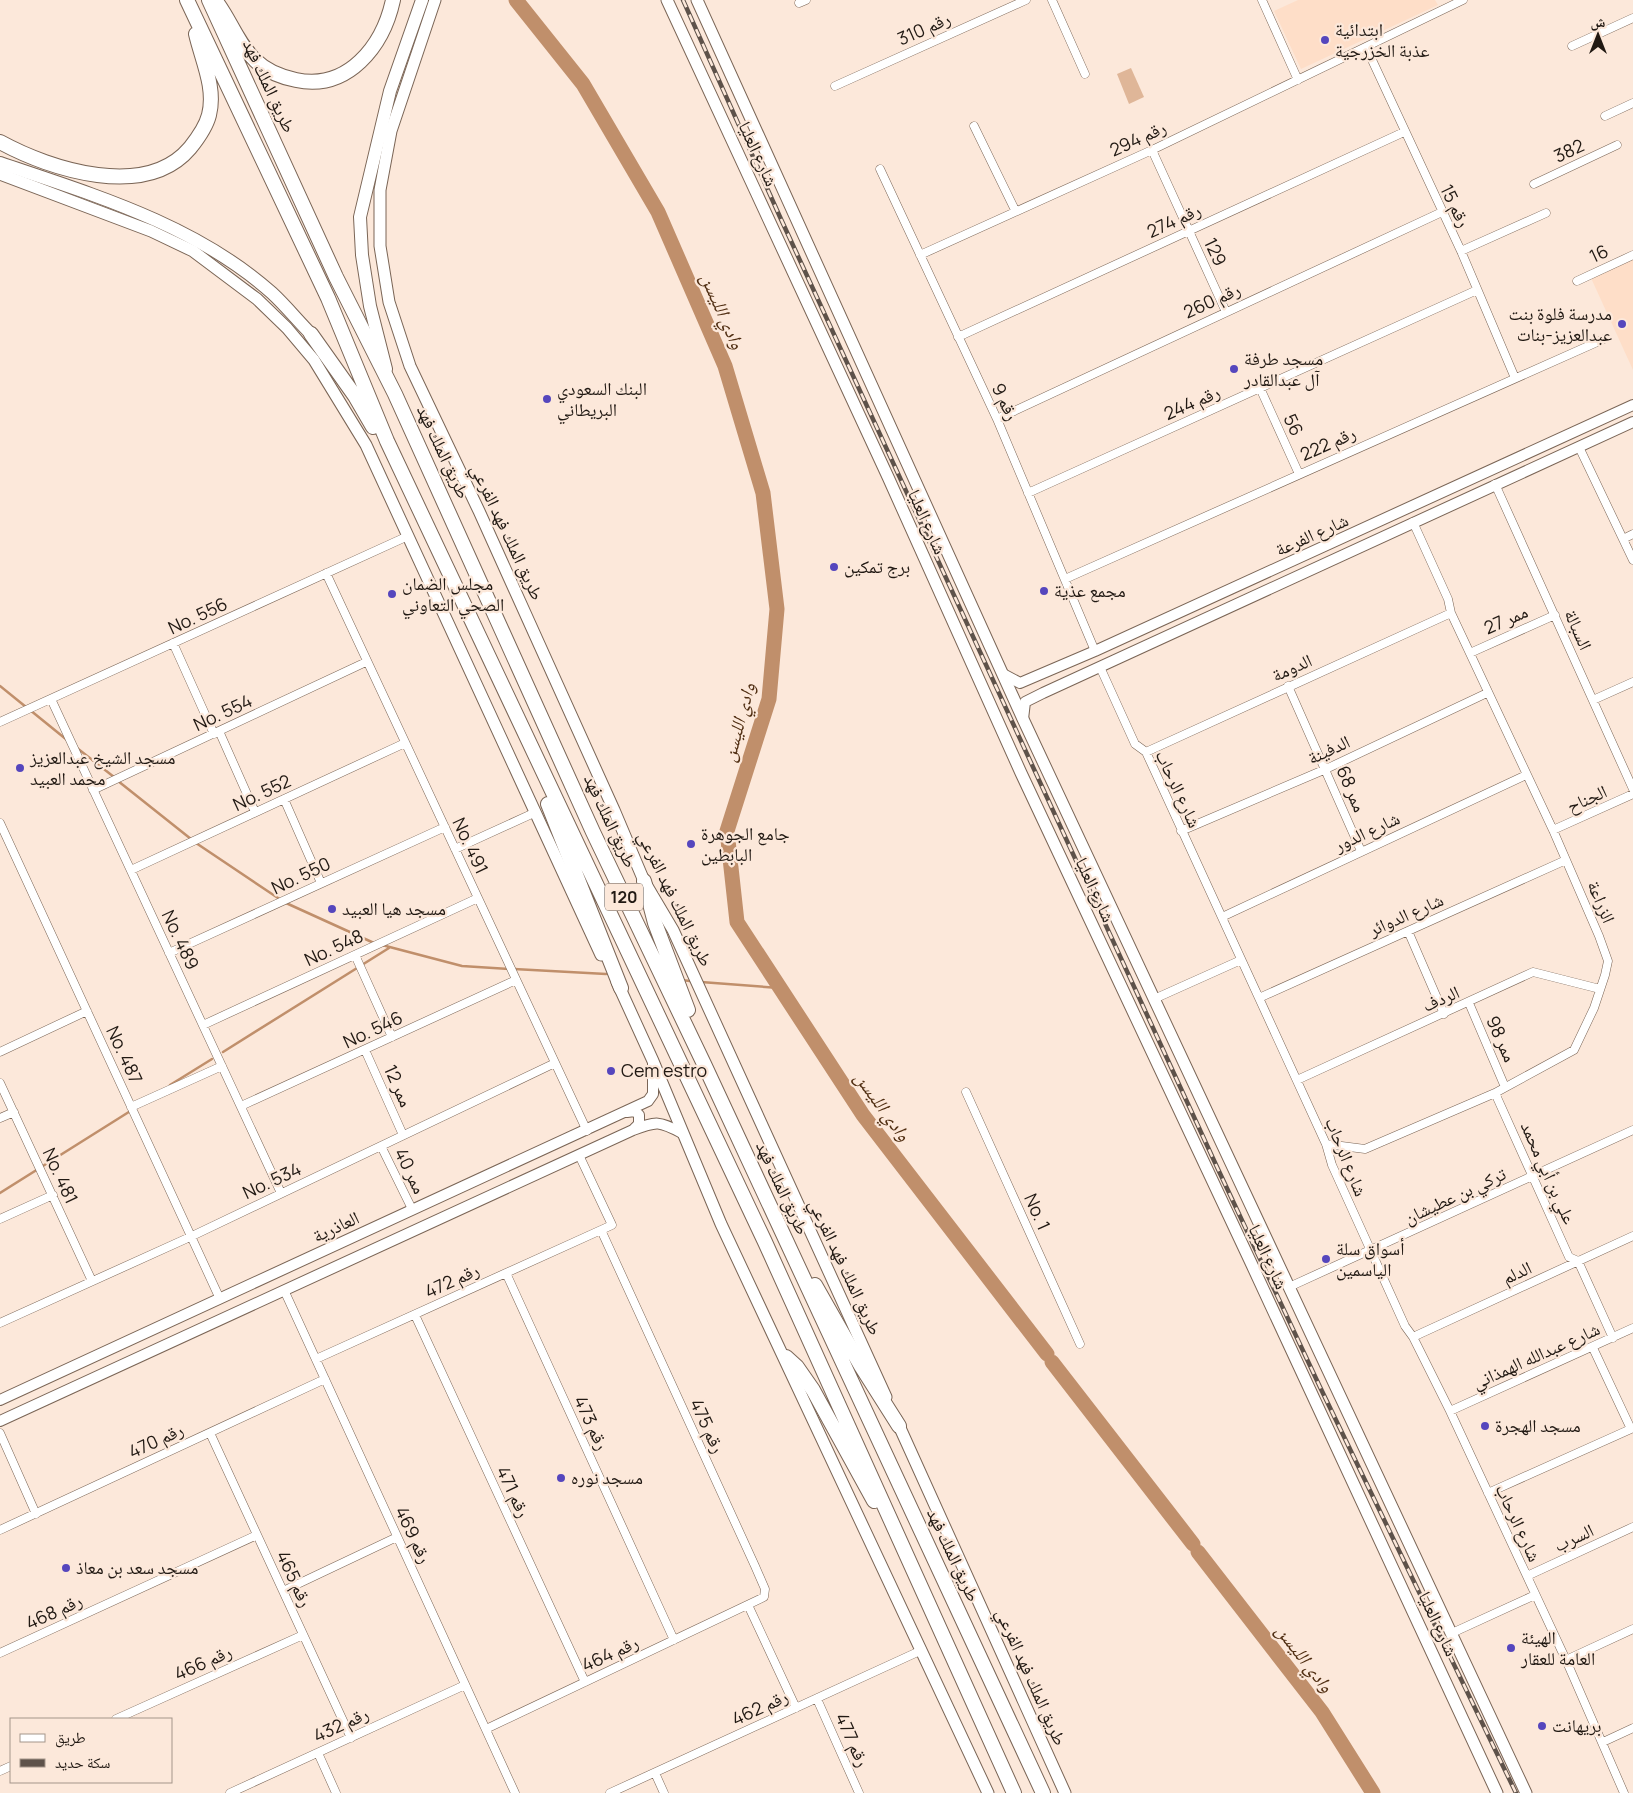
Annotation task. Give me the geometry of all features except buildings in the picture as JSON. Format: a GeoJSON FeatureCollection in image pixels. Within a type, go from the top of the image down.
{"type":"FeatureCollection","features":[{"type":"Feature","properties":{"kind":"highway","name":"طريق الملك فهد"},"geometry":{"type":"LineString","coordinates":[[209,0],[336,277],[390,384],[593,832],[704,1064],[1043,1793]]}},
{"type":"Feature","properties":{"kind":"highway"},"geometry":{"type":"LineString","coordinates":[[215,0],[225,12],[239,40],[256,61],[269,71],[287,78],[319,82],[352,70],[364,59],[375,46],[383,32],[393,0]]}},
{"type":"Feature","properties":{"kind":"highway"},"geometry":{"type":"LineString","coordinates":[[390,384],[370,306],[362,255],[360,217],[390,91],[422,0]]}},
{"type":"Feature","properties":{"kind":"highway"},"geometry":{"type":"LineString","coordinates":[[0,142],[19,153],[50,164],[83,173],[122,177],[155,172],[182,157],[200,136],[209,115],[211,90],[189,5]]}},
{"type":"Feature","properties":{"kind":"highway","name":"120"},"geometry":{"type":"LineString","coordinates":[[189,5],[328,298],[387,441],[765,1242],[1014,1793]]}},
{"type":"Feature","properties":{"kind":"highway"},"geometry":{"type":"LineString","coordinates":[[0,163],[83,191],[176,229],[228,261],[271,293],[311,334],[379,436],[387,441]]}},
{"type":"Feature","properties":{"kind":"highway"},"geometry":{"type":"LineString","coordinates":[[522,728],[526,750],[621,988]]}},
{"type":"Feature","properties":{"kind":"highway"},"geometry":{"type":"LineString","coordinates":[[644,881],[655,923],[694,1027],[704,1064]]}},
{"type":"Feature","properties":{"kind":"highway"},"geometry":{"type":"LineString","coordinates":[[781,1232],[804,1266],[861,1366],[899,1426]]}},
{"type":"Feature","properties":{"kind":"highway"},"geometry":{"type":"LineString","coordinates":[[786,1357],[797,1368],[812,1390],[879,1510],[891,1518]]}},
{"type":"Feature","properties":{"kind":"main road","name":"طريق الملك فهد الفرعي"},"geometry":{"type":"LineString","coordinates":[[435,0],[391,131],[380,190],[380,246],[389,302],[410,366],[488,529],[644,881],[672,930],[899,1426],[1064,1793]]}},
{"type":"Feature","properties":{"kind":"main road","name":"شارع العليا"},"geometry":{"type":"LineString","coordinates":[[667,0],[892,486],[1021,773],[1252,1264],[1497,1793]]}},
{"type":"Feature","properties":{"kind":"main road","name":"شارع العليا"},"geometry":{"type":"LineString","coordinates":[[697,0],[1023,719],[1526,1793]]}},
{"type":"Feature","properties":{"kind":"main road"},"geometry":{"type":"LineString","coordinates":[[0,174],[151,231],[193,251],[243,288],[287,328],[330,382],[366,445],[607,968],[621,988],[721,1224],[786,1357],[988,1793]]}},
{"type":"Feature","properties":{"kind":"street","name":"رقم 310"},"geometry":{"type":"LineString","coordinates":[[835,86],[1026,0]]}},
{"type":"Feature","properties":{"kind":"street"},"geometry":{"type":"LineString","coordinates":[[1052,0],[1085,74]]}},
{"type":"Feature","properties":{"kind":"street"},"geometry":{"type":"LineString","coordinates":[[1262,0],[1298,80]]}},
{"type":"Feature","properties":{"kind":"street","name":"رقم 294"},"geometry":{"type":"LineString","coordinates":[[920,255],[1015,210],[1152,150],[1463,0]]}},
{"type":"Feature","properties":{"kind":"street"},"geometry":{"type":"LineString","coordinates":[[1572,46],[1633,18]]}},
{"type":"Feature","properties":{"kind":"street","name":"رقم 15"},"geometry":{"type":"LineString","coordinates":[[1366,47],[1461,251],[1515,378]]}},
{"type":"Feature","properties":{"kind":"street"},"geometry":{"type":"LineString","coordinates":[[1605,116],[1633,103]]}},
{"type":"Feature","properties":{"kind":"street"},"geometry":{"type":"LineString","coordinates":[[974,126],[1015,210]]}},
{"type":"Feature","properties":{"kind":"street","name":"رقم 274"},"geometry":{"type":"LineString","coordinates":[[958,337],[1404,132]]}},
{"type":"Feature","properties":{"kind":"street","name":"382"},"geometry":{"type":"LineString","coordinates":[[1534,184],[1617,145]]}},
{"type":"Feature","properties":{"kind":"street","name":"129"},"geometry":{"type":"LineString","coordinates":[[1152,150],[1226,312]]}},
{"type":"Feature","properties":{"kind":"street","name":"رقم 9"},"geometry":{"type":"LineString","coordinates":[[880,169],[997,419],[1095,651]]}},
{"type":"Feature","properties":{"kind":"street","name":"رقم 260"},"geometry":{"type":"LineString","coordinates":[[997,419],[1442,212]]}},
{"type":"Feature","properties":{"kind":"street"},"geometry":{"type":"LineString","coordinates":[[1461,251],[1546,213]]}},
{"type":"Feature","properties":{"kind":"street","name":"16"},"geometry":{"type":"LineString","coordinates":[[1577,281],[1633,255]]}},
{"type":"Feature","properties":{"kind":"street","name":"رقم 244"},"geometry":{"type":"LineString","coordinates":[[1028,493],[1477,290]]}},
{"type":"Feature","properties":{"kind":"street","name":"رقم 222"},"geometry":{"type":"LineString","coordinates":[[1066,579],[1604,338]]}},
{"type":"Feature","properties":{"kind":"street","name":"56"},"geometry":{"type":"LineString","coordinates":[[1260,388],[1300,474]]}},
{"type":"Feature","properties":{"kind":"street","name":"شارع الفرعة"},"geometry":{"type":"LineString","coordinates":[[1003,674],[1020,683],[1095,651],[1633,405]]}},
{"type":"Feature","properties":{"kind":"street","name":"شارع الفرعة"},"geometry":{"type":"LineString","coordinates":[[1023,719],[1025,702],[1633,422]]}},
{"type":"Feature","properties":{"kind":"street"},"geometry":{"type":"LineString","coordinates":[[1579,447],[1633,560]]}},
{"type":"Feature","properties":{"kind":"street","name":"السبالة"},"geometry":{"type":"LineString","coordinates":[[1495,484],[1633,789]]}},
{"type":"Feature","properties":{"kind":"street","name":"الزراعة"},"geometry":{"type":"LineString","coordinates":[[1326,1144],[1365,1149],[1495,1093],[1574,1050],[1585,1029],[1608,961],[1553,830],[1451,613],[1448,599],[1413,522]]}},
{"type":"Feature","properties":{"kind":"street"},"geometry":{"type":"LineString","coordinates":[[1623,539],[1633,534]]}},
{"type":"Feature","properties":{"kind":"street","name":"No. 556"},"geometry":{"type":"LineString","coordinates":[[0,722],[408,536]]}},
{"type":"Feature","properties":{"kind":"street","name":"No. 491"},"geometry":{"type":"LineString","coordinates":[[326,573],[587,1131]]}},
{"type":"Feature","properties":{"kind":"street","name":"الدومة"},"geometry":{"type":"LineString","coordinates":[[1146,752],[1451,613]]}},
{"type":"Feature","properties":{"kind":"street","name":"ممر 27"},"geometry":{"type":"LineString","coordinates":[[1470,653],[1555,615]]}},
{"type":"Feature","properties":{"kind":"street"},"geometry":{"type":"LineString","coordinates":[[173,643],[255,812]]}},
{"type":"Feature","properties":{"kind":"street","name":"No. 554"},"geometry":{"type":"LineString","coordinates":[[94,790],[366,662]]}},
{"type":"Feature","properties":{"kind":"street","name":"شارع الرحاب"},"geometry":{"type":"LineString","coordinates":[[1100,667],[1135,744],[1146,752],[1326,1144],[1332,1165],[1371,1252],[1406,1326],[1450,1411],[1566,1660],[1624,1793]]}},
{"type":"Feature","properties":{"kind":"street"},"geometry":{"type":"LineString","coordinates":[[1036,676],[1036,686],[1044,693]]}},
{"type":"Feature","properties":{"kind":"street"},"geometry":{"type":"LineString","coordinates":[[1593,700],[1633,682]]}},
{"type":"Feature","properties":{"kind":"street","name":"ممر 68"},"geometry":{"type":"LineString","coordinates":[[1288,686],[1361,851]]}},
{"type":"Feature","properties":{"kind":"street","name":"الدفينة"},"geometry":{"type":"LineString","coordinates":[[1181,831],[1326,769],[1487,692]]}},
{"type":"Feature","properties":{"kind":"street","name":"No. 489"},"geometry":{"type":"LineString","coordinates":[[51,699],[281,1193]]}},
{"type":"Feature","properties":{"kind":"street","name":"No. 552"},"geometry":{"type":"LineString","coordinates":[[131,870],[405,743]]}},
{"type":"Feature","properties":{"kind":"street","name":"شارع الدور"},"geometry":{"type":"LineString","coordinates":[[1222,918],[1526,775]]}},
{"type":"Feature","properties":{"kind":"street","name":"الجناح"},"geometry":{"type":"LineString","coordinates":[[1553,830],[1633,794]]}},
{"type":"Feature","properties":{"kind":"street"},"geometry":{"type":"LineString","coordinates":[[284,799],[322,883]]}},
{"type":"Feature","properties":{"kind":"street"},"geometry":{"type":"LineString","coordinates":[[455,849],[536,812]]}},
{"type":"Feature","properties":{"kind":"street","name":"No. 487"},"geometry":{"type":"LineString","coordinates":[[0,825],[220,1299]]}},
{"type":"Feature","properties":{"kind":"street","name":"No. 550"},"geometry":{"type":"LineString","coordinates":[[169,953],[444,827]]}},
{"type":"Feature","properties":{"kind":"street","name":"شارع الدوائر"},"geometry":{"type":"LineString","coordinates":[[1259,998],[1566,860]]}},
{"type":"Feature","properties":{"kind":"street","name":"No. 548"},"geometry":{"type":"LineString","coordinates":[[203,1026],[478,898]]}},
{"type":"Feature","properties":{"kind":"street"},"geometry":{"type":"LineString","coordinates":[[1408,931],[1444,1014]]}},
{"type":"Feature","properties":{"kind":"street"},"geometry":{"type":"LineString","coordinates":[[355,955],[392,1037]]}},
{"type":"Feature","properties":{"kind":"street"},"geometry":{"type":"LineString","coordinates":[[1154,999],[1240,960]]}},
{"type":"Feature","properties":{"kind":"street","name":"الردف"},"geometry":{"type":"LineString","coordinates":[[1297,1080],[1469,1003],[1533,972],[1600,989]]}},
{"type":"Feature","properties":{"kind":"street","name":"No. 546"},"geometry":{"type":"LineString","coordinates":[[241,1106],[516,980]]}},
{"type":"Feature","properties":{"kind":"street","name":"ممر 98"},"geometry":{"type":"LineString","coordinates":[[1469,1003],[1505,1087]]}},
{"type":"Feature","properties":{"kind":"street"},"geometry":{"type":"LineString","coordinates":[[0,1052],[87,1011]]}},
{"type":"Feature","properties":{"kind":"street","name":"ممر 12"},"geometry":{"type":"LineString","coordinates":[[365,1050],[403,1135]]}},
{"type":"Feature","properties":{"kind":"street","name":"العاذرية"},"geometry":{"type":"LineString","coordinates":[[0,1400],[412,1209],[587,1131],[648,1101],[652,1094],[653,1061]]}},
{"type":"Feature","properties":{"kind":"street","name":"No. 534"},"geometry":{"type":"LineString","coordinates":[[0,1323],[190,1237],[555,1063]]}},
{"type":"Feature","properties":{"kind":"street"},"geometry":{"type":"LineString","coordinates":[[131,1107],[222,1066]]}},
{"type":"Feature","properties":{"kind":"street","name":"No. 481"},"geometry":{"type":"LineString","coordinates":[[0,1083],[92,1281]]}},
{"type":"Feature","properties":{"kind":"street","name":"No. 1"},"geometry":{"type":"LineString","coordinates":[[966,1092],[1080,1344]]}},
{"type":"Feature","properties":{"kind":"street","name":"علي بن أبي محمد"},"geometry":{"type":"LineString","coordinates":[[1495,1093],[1569,1257],[1578,1261],[1613,1338]]}},
{"type":"Feature","properties":{"kind":"street"},"geometry":{"type":"LineString","coordinates":[[0,1118],[14,1112]]}},
{"type":"Feature","properties":{"kind":"street"},"geometry":{"type":"LineString","coordinates":[[626,1112],[635,1112],[639,1115],[639,1124],[632,1130]]}},
{"type":"Feature","properties":{"kind":"street","name":"العاذرية"},"geometry":{"type":"LineString","coordinates":[[0,1421],[632,1130],[655,1122],[663,1123],[682,1133]]}},
{"type":"Feature","properties":{"kind":"street","name":"تركي بن عطيشان"},"geometry":{"type":"LineString","coordinates":[[1289,1287],[1371,1252],[1633,1130]]}},
{"type":"Feature","properties":{"kind":"street","name":"ممر 40"},"geometry":{"type":"LineString","coordinates":[[381,1146],[412,1209]]}},
{"type":"Feature","properties":{"kind":"street"},"geometry":{"type":"LineString","coordinates":[[579,1155],[612,1225],[601,1230]]}},
{"type":"Feature","properties":{"kind":"street"},"geometry":{"type":"LineString","coordinates":[[0,1220],[53,1195]]}},
{"type":"Feature","properties":{"kind":"street","name":"رقم 472"},"geometry":{"type":"LineString","coordinates":[[316,1359],[601,1230]]}},
{"type":"Feature","properties":{"kind":"street","name":"رقم 475"},"geometry":{"type":"LineString","coordinates":[[601,1230],[765,1589],[764,1597],[748,1605]]}},
{"type":"Feature","properties":{"kind":"street","name":"الدلم"},"geometry":{"type":"LineString","coordinates":[[1413,1337],[1633,1236]]}},
{"type":"Feature","properties":{"kind":"street","name":"رقم 473"},"geometry":{"type":"LineString","coordinates":[[506,1273],[674,1640]]}},
{"type":"Feature","properties":{"kind":"street"},"geometry":{"type":"LineString","coordinates":[[273,1274],[283,1291]]}},
{"type":"Feature","properties":{"kind":"street","name":"رقم 469"},"geometry":{"type":"LineString","coordinates":[[283,1291],[515,1793]]}},
{"type":"Feature","properties":{"kind":"street","name":"رقم 471"},"geometry":{"type":"LineString","coordinates":[[415,1315],[585,1682]]}},
{"type":"Feature","properties":{"kind":"street","name":"شارع عبدالله الهمذاني"},"geometry":{"type":"LineString","coordinates":[[1450,1411],[1593,1348],[1633,1328]]}},
{"type":"Feature","properties":{"kind":"street"},"geometry":{"type":"LineString","coordinates":[[1488,1493],[1632,1429],[1593,1348]]}},
{"type":"Feature","properties":{"kind":"street","name":"رقم 470"},"geometry":{"type":"LineString","coordinates":[[0,1530],[325,1379]]}},
{"type":"Feature","properties":{"kind":"street"},"geometry":{"type":"LineString","coordinates":[[0,1433],[36,1514]]}},
{"type":"Feature","properties":{"kind":"street","name":"رقم 465"},"geometry":{"type":"LineString","coordinates":[[210,1433],[351,1738]]}},
{"type":"Feature","properties":{"kind":"street","name":"السرب"},"geometry":{"type":"LineString","coordinates":[[1527,1576],[1633,1527]]}},
{"type":"Feature","properties":{"kind":"street","name":"رقم 468"},"geometry":{"type":"LineString","coordinates":[[0,1653],[257,1535]]}},
{"type":"Feature","properties":{"kind":"street"},"geometry":{"type":"LineString","coordinates":[[283,1591],[397,1537]]}},
{"type":"Feature","properties":{"kind":"street"},"geometry":{"type":"LineString","coordinates":[[1452,1633],[1535,1595]]}},
{"type":"Feature","properties":{"kind":"street"},"geometry":{"type":"LineString","coordinates":[[748,1605],[796,1708]]}},
{"type":"Feature","properties":{"kind":"street","name":"رقم 464"},"geometry":{"type":"LineString","coordinates":[[486,1729],[748,1605]]}},
{"type":"Feature","properties":{"kind":"street"},"geometry":{"type":"LineString","coordinates":[[1566,1660],[1633,1629]]}},
{"type":"Feature","properties":{"kind":"street","name":"رقم 466"},"geometry":{"type":"LineString","coordinates":[[118,1718],[303,1635]]}},
{"type":"Feature","properties":{"kind":"street","name":"رقم 462"},"geometry":{"type":"LineString","coordinates":[[610,1793],[922,1650]]}},
{"type":"Feature","properties":{"kind":"street","name":"رقم 432"},"geometry":{"type":"LineString","coordinates":[[230,1793],[465,1685]]}},
{"type":"Feature","properties":{"kind":"street","name":"رقم 477"},"geometry":{"type":"LineString","coordinates":[[817,1699],[859,1793]]}},
{"type":"Feature","properties":{"kind":"street"},"geometry":{"type":"LineString","coordinates":[[1603,1742],[1633,1728]]}},
{"type":"Feature","properties":{"kind":"street"},"geometry":{"type":"LineString","coordinates":[[318,1753],[336,1793]]}},
{"type":"Feature","properties":{"kind":"street"},"geometry":{"type":"LineString","coordinates":[[655,1772],[664,1793]]}},
{"type":"Feature","properties":{"kind":"shaded area","name":"ابتدائية عذبة الخزرجية"},"geometry":{"type":"Polygon","coordinates":[[[1298,0],[1435,0],[1438,5],[1301,69],[1274,11],[1298,0]]]}},
{"type":"Feature","properties":{"kind":"shaded area"},"geometry":{"type":"Polygon","coordinates":[[[1131,68],[1144,97],[1129,104],[1117,74],[1131,68]]]}},
{"type":"Feature","properties":{"kind":"shaded area","name":"مدرسة فلوة بنت عبدالعزيز-بنات"},"geometry":{"type":"Polygon","coordinates":[[[1633,258],[1633,370],[1591,278],[1633,258]]]}},
{"type":"Feature","properties":{"kind":"waterway","name":"وادي الليسن"},"geometry":{"type":"LineString","coordinates":[[516,0],[583,84],[658,212],[725,366],[763,493],[777,609],[769,699],[727,831],[737,922],[863,1115],[1047,1354]]}},
{"type":"Feature","properties":{"kind":"waterway"},"geometry":{"type":"LineString","coordinates":[[0,686],[26,707]]}},
{"type":"Feature","properties":{"kind":"waterway"},"geometry":{"type":"LineString","coordinates":[[30,710],[67,740]]}},
{"type":"Feature","properties":{"kind":"waterway"},"geometry":{"type":"LineString","coordinates":[[77,748],[114,777]]}},
{"type":"Feature","properties":{"kind":"waterway"},"geometry":{"type":"LineString","coordinates":[[118,781],[196,843],[281,900]]}},
{"type":"Feature","properties":{"kind":"waterway"},"geometry":{"type":"LineString","coordinates":[[286,903],[374,943]]}},
{"type":"Feature","properties":{"kind":"waterway"},"geometry":{"type":"LineString","coordinates":[[382,945],[462,966],[509,969]]}},
{"type":"Feature","properties":{"kind":"waterway"},"geometry":{"type":"LineString","coordinates":[[223,1052],[389,948]]}},
{"type":"Feature","properties":{"kind":"waterway"},"geometry":{"type":"LineString","coordinates":[[514,969],[606,974]]}},
{"type":"Feature","properties":{"kind":"waterway"},"geometry":{"type":"LineString","coordinates":[[681,980],[690,981]]}},
{"type":"Feature","properties":{"kind":"waterway"},"geometry":{"type":"LineString","coordinates":[[701,982],[779,988]]}},
{"type":"Feature","properties":{"kind":"waterway"},"geometry":{"type":"LineString","coordinates":[[170,1085],[212,1059]]}},
{"type":"Feature","properties":{"kind":"waterway"},"geometry":{"type":"LineString","coordinates":[[0,1193],[132,1110]]}},
{"type":"Feature","properties":{"kind":"waterway","name":"وادي الليسن"},"geometry":{"type":"LineString","coordinates":[[1052,1362],[1193,1544]]}},
{"type":"Feature","properties":{"kind":"waterway","name":"وادي الليسن"},"geometry":{"type":"LineString","coordinates":[[1198,1552],[1322,1712],[1373,1793]]}},
{"type":"Feature","properties":{"kind":"railway"},"geometry":{"type":"LineString","coordinates":[[683,0],[780,217],[1217,1167],[1320,1387],[1516,1793]]}},
{"type":"Feature","properties":{"kind":"place","name":"ابتدائية عذبة الخزرجية"},"geometry":{"type":"Point","coordinates":[1325,40]}},
{"type":"Feature","properties":{"kind":"place","name":"مدرسة فلوة بنت عبدالعزيز-بنات"},"geometry":{"type":"Point","coordinates":[1622,324]}},
{"type":"Feature","properties":{"kind":"place","name":"مسجد طرفة آل عبدالقادر"},"geometry":{"type":"Point","coordinates":[1234,369]}},
{"type":"Feature","properties":{"kind":"place","name":"البنك السعودي البريطاني"},"geometry":{"type":"Point","coordinates":[547,399]}},
{"type":"Feature","properties":{"kind":"place","name":"برج تمكين"},"geometry":{"type":"Point","coordinates":[834,567]}},
{"type":"Feature","properties":{"kind":"place","name":"مجمع عذية"},"geometry":{"type":"Point","coordinates":[1044,591]}},
{"type":"Feature","properties":{"kind":"place","name":"مجلس الضمان الصحي التعاوني"},"geometry":{"type":"Point","coordinates":[392,594]}},
{"type":"Feature","properties":{"kind":"place","name":"مسجد الشيخ عبدالعزيز محمد العبيد"},"geometry":{"type":"Point","coordinates":[20,768]}},
{"type":"Feature","properties":{"kind":"place","name":"جامع الجوهرة البابطين"},"geometry":{"type":"Point","coordinates":[691,844]}},
{"type":"Feature","properties":{"kind":"place","name":"مسجد هيا العبيد"},"geometry":{"type":"Point","coordinates":[332,909]}},
{"type":"Feature","properties":{"kind":"place","name":"Cem estro"},"geometry":{"type":"Point","coordinates":[611,1071]}},
{"type":"Feature","properties":{"kind":"place","name":"أسواق سلة الياسمين"},"geometry":{"type":"Point","coordinates":[1326,1259]}},
{"type":"Feature","properties":{"kind":"place","name":"مسجد الهجرة"},"geometry":{"type":"Point","coordinates":[1485,1426]}},
{"type":"Feature","properties":{"kind":"place","name":"مسجد نوره"},"geometry":{"type":"Point","coordinates":[561,1478]}},
{"type":"Feature","properties":{"kind":"place","name":"مسجد سعد بن معاذ"},"geometry":{"type":"Point","coordinates":[66,1568]}},
{"type":"Feature","properties":{"kind":"place","name":"الهيئة العامة للعقار"},"geometry":{"type":"Point","coordinates":[1511,1648]}},
{"type":"Feature","properties":{"kind":"place","name":"بريهانت"},"geometry":{"type":"Point","coordinates":[1542,1726]}}]}
